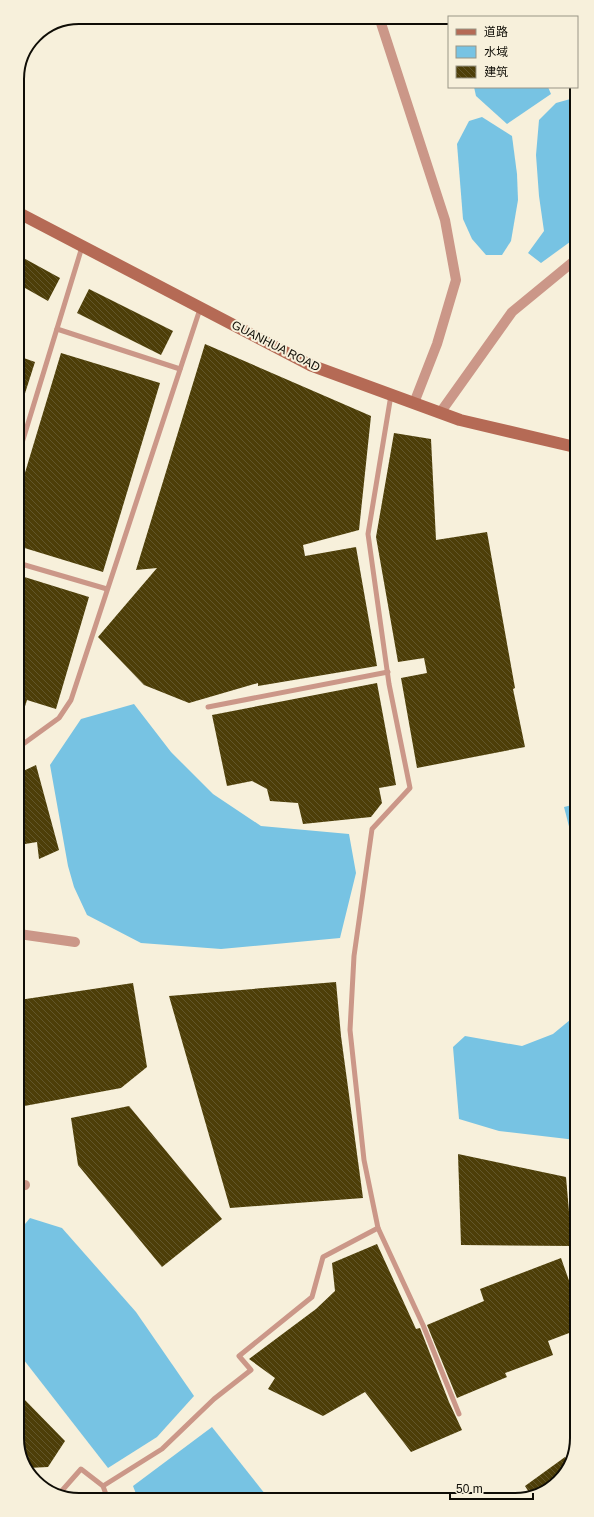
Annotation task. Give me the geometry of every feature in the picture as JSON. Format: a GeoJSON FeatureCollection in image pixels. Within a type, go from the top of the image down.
{"type":"FeatureCollection","features":[{"type":"Feature","properties":{"kind":"main road","name":"GUANHUA ROAD"},"geometry":{"type":"LineString","coordinates":[[24,216],[310,365],[460,420],[570,446]]}},
{"type":"Feature","properties":{"kind":"street"},"geometry":{"type":"LineString","coordinates":[[381,24],[445,220],[456,280],[436,344],[414,403]]}},
{"type":"Feature","properties":{"kind":"street"},"geometry":{"type":"LineString","coordinates":[[440,413],[512,312],[570,264]]}},
{"type":"Feature","properties":{"kind":"street"},"geometry":{"type":"LineString","coordinates":[[24,935],[75,942]]}},
{"type":"Feature","properties":{"kind":"lane"},"geometry":{"type":"LineString","coordinates":[[24,436],[82,246]]}},
{"type":"Feature","properties":{"kind":"lane"},"geometry":{"type":"LineString","coordinates":[[24,743],[59,718],[71,700],[201,308]]}},
{"type":"Feature","properties":{"kind":"lane"},"geometry":{"type":"LineString","coordinates":[[57,329],[180,369]]}},
{"type":"Feature","properties":{"kind":"lane"},"geometry":{"type":"LineString","coordinates":[[391,395],[368,534],[388,672],[410,788],[372,829],[354,956],[350,1030],[364,1160],[378,1228],[423,1324],[459,1414]]}},
{"type":"Feature","properties":{"kind":"lane"},"geometry":{"type":"LineString","coordinates":[[24,565],[107,589]]}},
{"type":"Feature","properties":{"kind":"lane"},"geometry":{"type":"LineString","coordinates":[[208,707],[388,672]]}},
{"type":"Feature","properties":{"kind":"lane"},"geometry":{"type":"LineString","coordinates":[[103,1486],[162,1448],[214,1399],[251,1370],[239,1356],[312,1297],[323,1256],[378,1228]]}},
{"type":"Feature","properties":{"kind":"lane"},"geometry":{"type":"LineString","coordinates":[[61,1490],[80,1468],[103,1486],[106,1493]]}},
{"type":"Feature","properties":{"kind":"water"},"geometry":{"type":"Polygon","coordinates":[[[474,88],[548,88],[551,94],[507,124],[476,96],[474,88]]]}},
{"type":"Feature","properties":{"kind":"water"},"geometry":{"type":"Polygon","coordinates":[[[570,99],[570,242],[541,263],[528,253],[544,231],[539,196],[536,155],[539,120],[556,103],[570,99]]]}},
{"type":"Feature","properties":{"kind":"water"},"geometry":{"type":"Polygon","coordinates":[[[482,117],[512,136],[517,174],[518,200],[511,241],[502,255],[486,255],[472,239],[463,219],[457,144],[469,121],[482,117]]]}},
{"type":"Feature","properties":{"kind":"water"},"geometry":{"type":"Polygon","coordinates":[[[134,704],[171,752],[213,794],[261,826],[349,834],[356,873],[340,938],[221,949],[141,943],[87,915],[74,887],[68,866],[50,765],[81,719],[134,704]]]}},
{"type":"Feature","properties":{"kind":"water"},"geometry":{"type":"Polygon","coordinates":[[[570,806],[570,830],[564,807],[570,806]]]}},
{"type":"Feature","properties":{"kind":"water"},"geometry":{"type":"Polygon","coordinates":[[[570,1020],[570,1139],[499,1131],[459,1119],[453,1047],[465,1036],[522,1046],[553,1034],[570,1020]]]}},
{"type":"Feature","properties":{"kind":"water"},"geometry":{"type":"Polygon","coordinates":[[[30,1218],[62,1228],[136,1312],[194,1396],[157,1437],[108,1468],[24,1360],[24,1225],[30,1218]]]}},
{"type":"Feature","properties":{"kind":"water"},"geometry":{"type":"Polygon","coordinates":[[[212,1427],[264,1493],[136,1493],[133,1486],[212,1427]]]}},
{"type":"Feature","properties":{"kind":"building"},"geometry":{"type":"Polygon","coordinates":[[[24,258],[60,278],[48,301],[24,287],[24,258]]]}},
{"type":"Feature","properties":{"kind":"building"},"geometry":{"type":"Polygon","coordinates":[[[89,289],[173,331],[161,355],[77,313],[89,289]]]}},
{"type":"Feature","properties":{"kind":"building"},"geometry":{"type":"Polygon","coordinates":[[[205,344],[371,416],[359,530],[303,545],[305,556],[356,547],[377,666],[258,686],[258,683],[189,703],[144,685],[98,637],[157,568],[136,570],[205,344]]]}},
{"type":"Feature","properties":{"kind":"building"},"geometry":{"type":"Polygon","coordinates":[[[61,353],[160,383],[103,572],[24,548],[24,476],[61,353]]]}},
{"type":"Feature","properties":{"kind":"building"},"geometry":{"type":"Polygon","coordinates":[[[24,358],[35,362],[24,396],[24,358]]]}},
{"type":"Feature","properties":{"kind":"building"},"geometry":{"type":"Polygon","coordinates":[[[394,433],[431,439],[436,540],[487,532],[515,688],[513,689],[525,747],[417,768],[401,678],[427,673],[424,658],[398,662],[376,537],[394,433]]]}},
{"type":"Feature","properties":{"kind":"building"},"geometry":{"type":"Polygon","coordinates":[[[24,577],[89,597],[56,709],[27,700],[24,710],[24,577]]]}},
{"type":"Feature","properties":{"kind":"building"},"geometry":{"type":"Polygon","coordinates":[[[377,683],[396,785],[379,788],[382,803],[371,817],[303,824],[298,803],[270,801],[267,789],[252,781],[227,786],[212,715],[377,683]]]}},
{"type":"Feature","properties":{"kind":"building"},"geometry":{"type":"Polygon","coordinates":[[[36,765],[59,850],[39,859],[37,842],[24,844],[24,771],[36,765]]]}},
{"type":"Feature","properties":{"kind":"building"},"geometry":{"type":"Polygon","coordinates":[[[336,982],[341,1036],[363,1198],[230,1208],[169,996],[336,982]]]}},
{"type":"Feature","properties":{"kind":"building"},"geometry":{"type":"Polygon","coordinates":[[[133,983],[147,1067],[121,1088],[24,1106],[24,999],[133,983]]]}},
{"type":"Feature","properties":{"kind":"building"},"geometry":{"type":"Polygon","coordinates":[[[129,1106],[222,1219],[162,1267],[78,1165],[71,1118],[129,1106]]]}},
{"type":"Feature","properties":{"kind":"building"},"geometry":{"type":"Polygon","coordinates":[[[458,1154],[566,1177],[570,1223],[570,1246],[461,1245],[458,1154]]]}},
{"type":"Feature","properties":{"kind":"building"},"geometry":{"type":"Polygon","coordinates":[[[377,1244],[416,1329],[420,1328],[449,1402],[462,1430],[411,1452],[365,1392],[323,1416],[268,1389],[275,1378],[249,1359],[316,1309],[335,1291],[332,1263],[377,1244]]]}},
{"type":"Feature","properties":{"kind":"building"},"geometry":{"type":"Polygon","coordinates":[[[561,1258],[570,1283],[570,1333],[548,1341],[553,1355],[505,1373],[507,1377],[457,1398],[427,1325],[484,1301],[480,1289],[561,1258]]]}},
{"type":"Feature","properties":{"kind":"building"},"geometry":{"type":"Polygon","coordinates":[[[24,1399],[65,1441],[48,1467],[32,1468],[27,1456],[24,1438],[24,1399]]]}},
{"type":"Feature","properties":{"kind":"building"},"geometry":{"type":"Polygon","coordinates":[[[565,1457],[566,1458],[561,1469],[549,1482],[528,1491],[525,1486],[565,1457]]]}}]}
